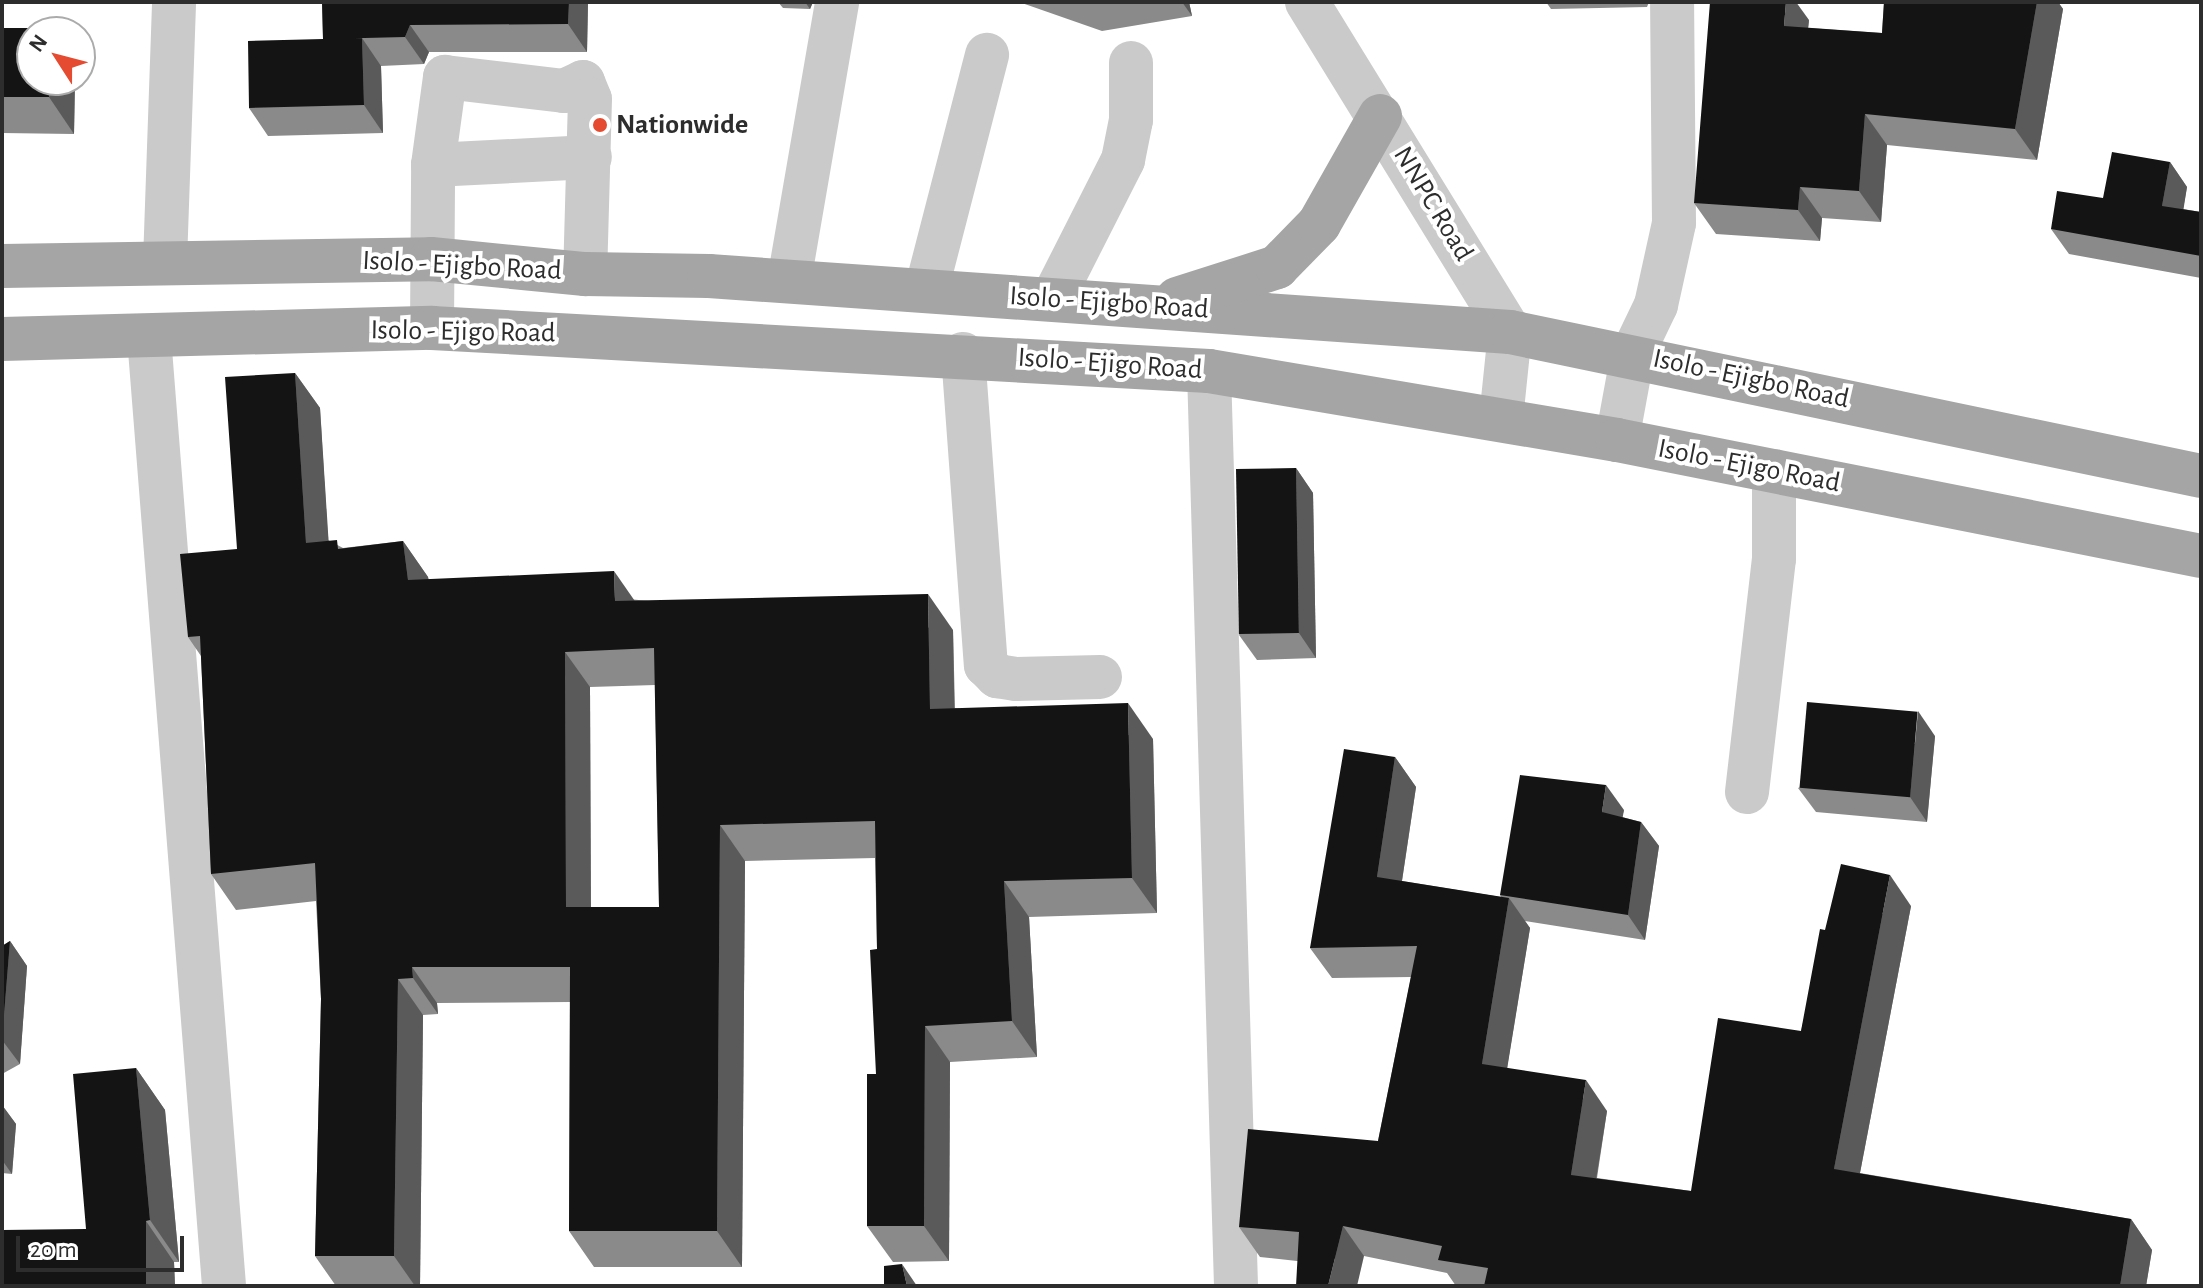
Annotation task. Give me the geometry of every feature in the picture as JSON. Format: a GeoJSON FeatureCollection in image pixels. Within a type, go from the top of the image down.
{"type":"FeatureCollection","features":[{"type":"Feature","properties":{"kind":"main road"},"geometry":{"type":"LineString","coordinates":[[1155,306],[1277,267],[1319,224],[1380,116]]}},
{"type":"Feature","properties":{"kind":"main road","name":"Isolo - Ejigbo Road"},"geometry":{"type":"LineString","coordinates":[[2,266],[431,259],[585,274],[789,281],[1510,332],[1633,353],[2201,476]]}},
{"type":"Feature","properties":{"kind":"main road","name":"Isolo - Ejigo Road"},"geometry":{"type":"LineString","coordinates":[[2,339],[432,328],[963,354],[1209,371],[1617,440],[2201,556]]}},
{"type":"Feature","properties":{"kind":"street"},"geometry":{"type":"LineString","coordinates":[[165,262],[174,2]]}},
{"type":"Feature","properties":{"kind":"street"},"geometry":{"type":"LineString","coordinates":[[789,281],[837,2]]}},
{"type":"Feature","properties":{"kind":"street","name":"NNPC Road"},"geometry":{"type":"LineString","coordinates":[[1307,2],[1380,116],[1510,332]]}},
{"type":"Feature","properties":{"kind":"street"},"geometry":{"type":"LineString","coordinates":[[1617,440],[1633,353],[1656,305],[1674,223],[1672,2]]}},
{"type":"Feature","properties":{"kind":"street"},"geometry":{"type":"LineString","coordinates":[[926,291],[987,55]]}},
{"type":"Feature","properties":{"kind":"street"},"geometry":{"type":"LineString","coordinates":[[1053,298],[1123,160],[1131,120],[1131,63]]}},
{"type":"Feature","properties":{"kind":"street"},"geometry":{"type":"LineString","coordinates":[[432,328],[433,165],[445,77],[564,91],[583,82],[590,99],[585,274]]}},
{"type":"Feature","properties":{"kind":"street"},"geometry":{"type":"LineString","coordinates":[[433,165],[590,157]]}},
{"type":"Feature","properties":{"kind":"street"},"geometry":{"type":"LineString","coordinates":[[1501,419],[1510,332]]}},
{"type":"Feature","properties":{"kind":"street"},"geometry":{"type":"LineString","coordinates":[[149,337],[224,1286]]}},
{"type":"Feature","properties":{"kind":"street"},"geometry":{"type":"LineString","coordinates":[[963,354],[986,665],[997,676],[1016,679],[1100,677]]}},
{"type":"Feature","properties":{"kind":"street"},"geometry":{"type":"LineString","coordinates":[[1209,371],[1236,1286]]}},
{"type":"Feature","properties":{"kind":"street"},"geometry":{"type":"LineString","coordinates":[[1747,792],[1774,559],[1774,471]]}},
{"type":"Feature","properties":{"kind":"building"},"geometry":{"type":"Polygon","coordinates":[[[322,2],[569,2],[568,24],[410,25],[405,37],[362,38],[364,105],[249,108],[248,41],[323,39],[322,2]]]}},
{"type":"Feature","properties":{"kind":"building"},"geometry":{"type":"Polygon","coordinates":[[[1710,2],[1786,2],[1784,26],[1882,33],[1884,2],[2037,2],[2015,129],[1865,114],[1859,191],[1800,187],[1798,210],[1694,203],[1710,2]]]}},
{"type":"Feature","properties":{"kind":"building"},"geometry":{"type":"Polygon","coordinates":[[[2,28],[16,28],[16,96],[49,97],[2,97],[2,28]]]}},
{"type":"Feature","properties":{"kind":"building"},"geometry":{"type":"Polygon","coordinates":[[[2112,152],[2170,162],[2162,206],[2201,212],[2201,256],[2051,229],[2057,191],[2103,198],[2112,152]]]}},
{"type":"Feature","properties":{"kind":"building"},"geometry":{"type":"Polygon","coordinates":[[[295,373],[306,543],[337,540],[338,549],[403,541],[408,580],[614,571],[615,601],[928,594],[930,709],[1128,703],[1132,878],[1004,881],[1012,1021],[925,1026],[924,1226],[867,1226],[867,1074],[876,1074],[870,950],[877,949],[875,821],[720,825],[717,1231],[569,1231],[570,967],[412,967],[413,978],[398,979],[394,1256],[315,1256],[321,999],[315,863],[211,874],[200,636],[188,637],[180,554],[237,549],[225,377],[295,373]],[[654,648],[565,652],[566,907],[659,907],[654,648]]]}},
{"type":"Feature","properties":{"kind":"building"},"geometry":{"type":"Polygon","coordinates":[[[1296,468],[1299,633],[1239,634],[1236,469],[1296,468]]]}},
{"type":"Feature","properties":{"kind":"building"},"geometry":{"type":"Polygon","coordinates":[[[1807,702],[1918,712],[1910,797],[1800,788],[1807,702]]]}},
{"type":"Feature","properties":{"kind":"building"},"geometry":{"type":"Polygon","coordinates":[[[1344,749],[1395,757],[1377,877],[1509,898],[1482,1064],[1586,1080],[1571,1175],[1691,1191],[1718,1018],[1801,1031],[1820,929],[1825,930],[1841,864],[1890,875],[1834,1169],[2131,1219],[2120,1286],[1484,1286],[1488,1268],[1438,1260],[1442,1246],[1343,1226],[1328,1286],[1296,1286],[1299,1232],[1239,1227],[1248,1129],[1378,1141],[1417,946],[1310,948],[1344,749]]]}},
{"type":"Feature","properties":{"kind":"building"},"geometry":{"type":"Polygon","coordinates":[[[1520,775],[1606,785],[1602,812],[1641,822],[1628,915],[1500,895],[1520,775]]]}},
{"type":"Feature","properties":{"kind":"building"},"geometry":{"type":"Polygon","coordinates":[[[10,941],[2,1040],[2,946],[10,941]]]}},
{"type":"Feature","properties":{"kind":"building"},"geometry":{"type":"Polygon","coordinates":[[[136,1068],[150,1220],[146,1221],[146,1286],[2,1286],[2,1230],[86,1229],[73,1074],[136,1068]]]}},
{"type":"Feature","properties":{"kind":"building"},"geometry":{"type":"Polygon","coordinates":[[[902,1264],[907,1286],[884,1286],[884,1266],[902,1264]]]}},
{"type":"Feature","properties":{"kind":"place","name":"Nationwide"},"geometry":{"type":"Point","coordinates":[600,125]}}]}
